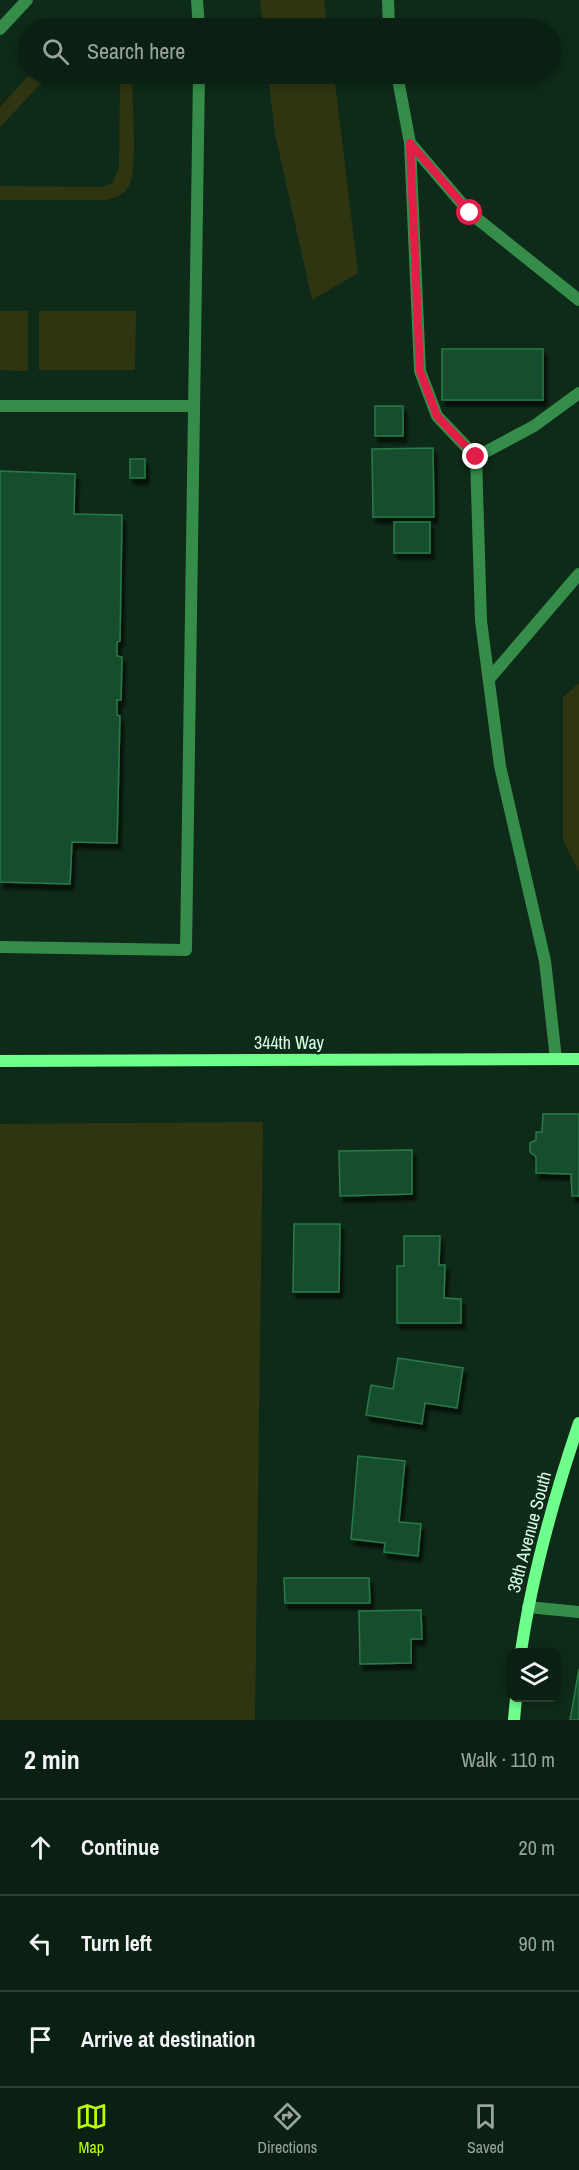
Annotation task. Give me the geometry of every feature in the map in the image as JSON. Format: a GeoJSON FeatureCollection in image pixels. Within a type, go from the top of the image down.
{"type":"FeatureCollection","features":[{"type":"Feature","properties":{"kind":"street"},"geometry":{"type":"LineString","coordinates":[[0,29],[27,0]]}},
{"type":"Feature","properties":{"kind":"street"},"geometry":{"type":"LineString","coordinates":[[197,0],[198,18]]}},
{"type":"Feature","properties":{"kind":"street"},"geometry":{"type":"LineString","coordinates":[[388,0],[389,18]]}},
{"type":"Feature","properties":{"kind":"street"},"geometry":{"type":"LineString","coordinates":[[0,947],[186,950],[199,84]]}},
{"type":"Feature","properties":{"kind":"street"},"geometry":{"type":"LineString","coordinates":[[399,84],[410,143],[420,371],[437,416],[476,457],[478,564],[500,766],[545,961],[556,1059]]}},
{"type":"Feature","properties":{"kind":"street"},"geometry":{"type":"LineString","coordinates":[[410,143],[470,213],[579,300]]}},
{"type":"Feature","properties":{"kind":"street"},"geometry":{"type":"LineString","coordinates":[[476,457],[534,426],[579,393]]}},
{"type":"Feature","properties":{"kind":"street"},"geometry":{"type":"LineString","coordinates":[[0,406],[194,406]]}},
{"type":"Feature","properties":{"kind":"street"},"geometry":{"type":"LineString","coordinates":[[489,679],[579,574]]}},
{"type":"Feature","properties":{"kind":"street","name":"344th Way"},"geometry":{"type":"LineString","coordinates":[[0,1061],[579,1059]]}},
{"type":"Feature","properties":{"kind":"street","name":"38th Avenue South"},"geometry":{"type":"LineString","coordinates":[[522,1648],[528,1607],[579,1423]]}},
{"type":"Feature","properties":{"kind":"street"},"geometry":{"type":"LineString","coordinates":[[528,1607],[579,1612]]}},
{"type":"Feature","properties":{"kind":"street"},"geometry":{"type":"LineString","coordinates":[[514,1720],[516,1702]]}},
{"type":"Feature","properties":{"kind":"green space"},"geometry":{"type":"Polygon","coordinates":[[[260,0],[324,0],[327,18],[262,18],[260,0]]]}},
{"type":"Feature","properties":{"kind":"green space"},"geometry":{"type":"Polygon","coordinates":[[[21,84],[41,84],[0,127],[0,107],[21,84]]]}},
{"type":"Feature","properties":{"kind":"green space"},"geometry":{"type":"Polygon","coordinates":[[[120,84],[132,84],[133,165],[132,177],[125,192],[105,200],[0,200],[0,186],[102,187],[112,183],[119,168],[120,84]]]}},
{"type":"Feature","properties":{"kind":"green space"},"geometry":{"type":"Polygon","coordinates":[[[269,84],[335,84],[358,273],[312,300],[275,134],[269,84]]]}},
{"type":"Feature","properties":{"kind":"green space"},"geometry":{"type":"Polygon","coordinates":[[[0,311],[28,311],[28,371],[0,370],[0,311]]]}},
{"type":"Feature","properties":{"kind":"green space"},"geometry":{"type":"Polygon","coordinates":[[[39,311],[136,311],[135,370],[39,370],[39,311]]]}},
{"type":"Feature","properties":{"kind":"green space"},"geometry":{"type":"Polygon","coordinates":[[[579,683],[579,872],[563,840],[563,697],[579,683]]]}},
{"type":"Feature","properties":{"kind":"green space"},"geometry":{"type":"Polygon","coordinates":[[[263,1122],[255,1720],[0,1720],[0,1124],[263,1122]]]}},
{"type":"Feature","properties":{"kind":"building"},"geometry":{"type":"Polygon","coordinates":[[[442,349],[543,349],[543,400],[442,400],[442,349]]]}},
{"type":"Feature","properties":{"kind":"building"},"geometry":{"type":"Polygon","coordinates":[[[375,406],[403,406],[403,436],[375,436],[375,406]]]}},
{"type":"Feature","properties":{"kind":"building"},"geometry":{"type":"Polygon","coordinates":[[[433,448],[434,517],[373,517],[372,449],[433,448]]]}},
{"type":"Feature","properties":{"kind":"building"},"geometry":{"type":"Polygon","coordinates":[[[130,459],[145,459],[145,478],[130,478],[130,459]]]}},
{"type":"Feature","properties":{"kind":"building"},"geometry":{"type":"Polygon","coordinates":[[[0,471],[75,474],[74,514],[122,515],[120,641],[117,642],[117,656],[122,657],[121,700],[117,700],[117,715],[120,716],[117,843],[72,842],[70,884],[0,882],[0,471]]]}},
{"type":"Feature","properties":{"kind":"building"},"geometry":{"type":"Polygon","coordinates":[[[394,522],[430,522],[430,553],[394,553],[394,522]]]}},
{"type":"Feature","properties":{"kind":"building"},"geometry":{"type":"Polygon","coordinates":[[[543,1114],[579,1114],[579,1196],[572,1196],[571,1174],[536,1173],[536,1157],[530,1152],[530,1143],[536,1140],[536,1132],[542,1132],[543,1114]]]}},
{"type":"Feature","properties":{"kind":"building"},"geometry":{"type":"Polygon","coordinates":[[[412,1150],[412,1194],[340,1196],[339,1151],[412,1150]]]}},
{"type":"Feature","properties":{"kind":"building"},"geometry":{"type":"Polygon","coordinates":[[[294,1224],[340,1224],[339,1292],[293,1292],[294,1224]]]}},
{"type":"Feature","properties":{"kind":"building"},"geometry":{"type":"Polygon","coordinates":[[[404,1236],[440,1236],[439,1265],[445,1265],[444,1298],[461,1299],[461,1323],[397,1323],[397,1266],[404,1266],[404,1236]]]}},
{"type":"Feature","properties":{"kind":"building"},"geometry":{"type":"Polygon","coordinates":[[[398,1358],[463,1368],[457,1408],[425,1403],[422,1424],[366,1415],[371,1385],[393,1389],[398,1358]]]}},
{"type":"Feature","properties":{"kind":"building"},"geometry":{"type":"Polygon","coordinates":[[[358,1456],[405,1461],[399,1522],[421,1524],[418,1556],[384,1552],[385,1543],[351,1539],[358,1456]]]}},
{"type":"Feature","properties":{"kind":"building"},"geometry":{"type":"Polygon","coordinates":[[[284,1578],[369,1578],[370,1603],[285,1603],[284,1578]]]}},
{"type":"Feature","properties":{"kind":"building"},"geometry":{"type":"Polygon","coordinates":[[[421,1610],[422,1639],[411,1639],[411,1663],[360,1664],[359,1611],[421,1610]]]}},
{"type":"Feature","properties":{"kind":"building"},"geometry":{"type":"Polygon","coordinates":[[[579,1669],[579,1720],[570,1720],[579,1669]]]}},
{"type":"Feature","properties":{"kind":"route"},"geometry":{"type":"LineString","coordinates":[[470,213],[410,143],[420,371],[437,416],[476,457]]}}]}
